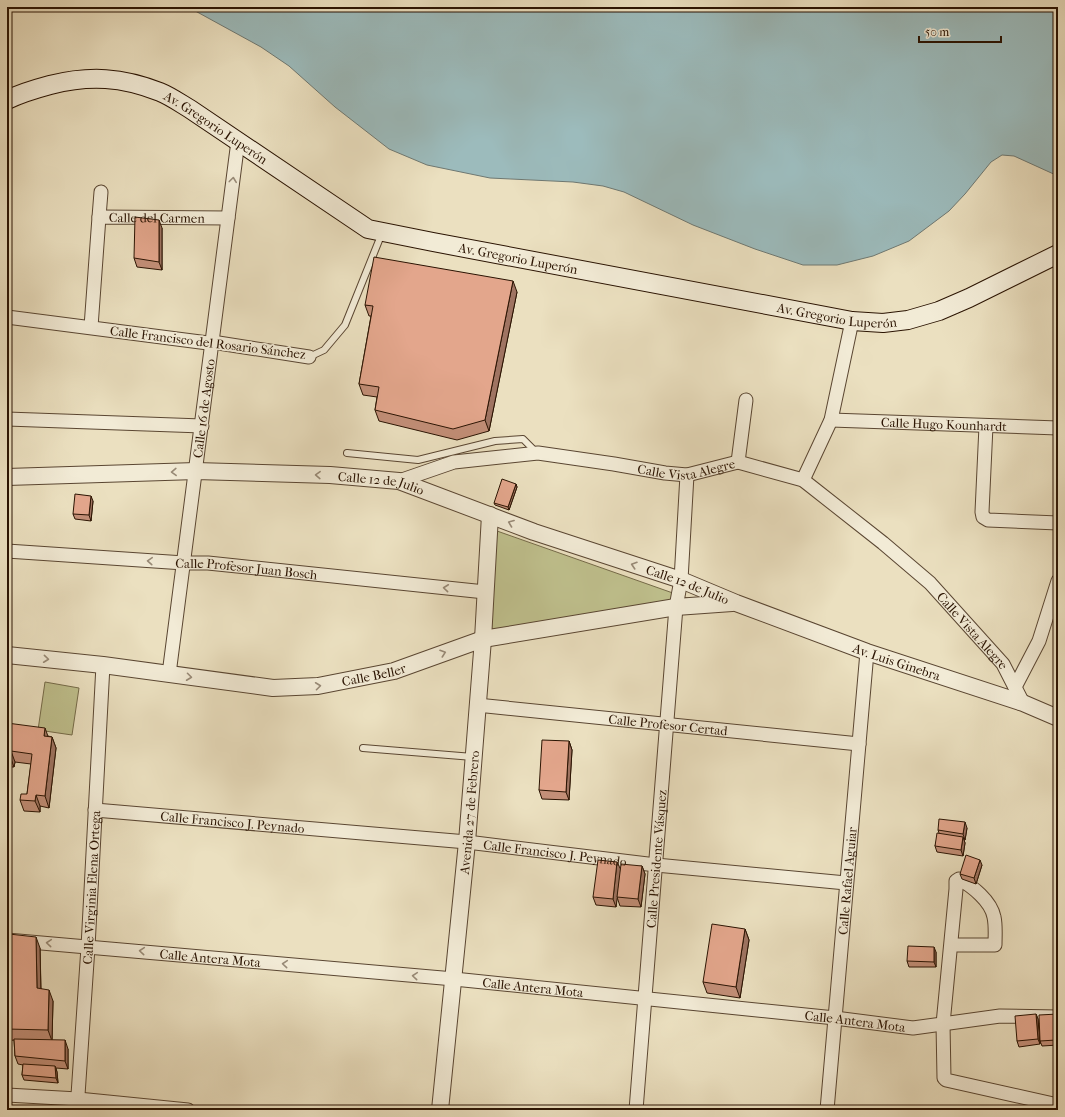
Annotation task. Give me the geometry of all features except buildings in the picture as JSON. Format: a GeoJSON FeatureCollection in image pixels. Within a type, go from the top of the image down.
{"type":"FeatureCollection","features":[{"type":"Feature","properties":{"kind":"main road","name":"Av. Gregorio Luperón"},"geometry":{"type":"LineString","coordinates":[[7,100],[22,92],[68,81],[98,78],[128,82],[162,93],[190,109],[368,229],[852,321],[883,323],[896,322],[939,311],[969,298],[1058,254]]}},
{"type":"Feature","properties":{"kind":"street","name":"Calle 16 de Agosto"},"geometry":{"type":"LineString","coordinates":[[169,674],[238,142]]}},
{"type":"Feature","properties":{"kind":"street"},"geometry":{"type":"LineString","coordinates":[[100,217],[102,192]]}},
{"type":"Feature","properties":{"kind":"street","name":"Calle del Carmen"},"geometry":{"type":"LineString","coordinates":[[91,327],[100,217],[228,218]]}},
{"type":"Feature","properties":{"kind":"street","name":"Calle Francisco del Rosario Sánchez"},"geometry":{"type":"LineString","coordinates":[[7,317],[208,343],[212,342],[309,357]]}},
{"type":"Feature","properties":{"kind":"street"},"geometry":{"type":"LineString","coordinates":[[803,480],[831,420],[852,321]]}},
{"type":"Feature","properties":{"kind":"street"},"geometry":{"type":"LineString","coordinates":[[738,462],[746,400]]}},
{"type":"Feature","properties":{"kind":"street"},"geometry":{"type":"LineString","coordinates":[[7,419],[202,426]]}},
{"type":"Feature","properties":{"kind":"street","name":"Calle Hugo Kounhardt"},"geometry":{"type":"LineString","coordinates":[[831,420],[1058,428]]}},
{"type":"Feature","properties":{"kind":"street"},"geometry":{"type":"LineString","coordinates":[[986,426],[983,517],[988,520],[1058,523]]}},
{"type":"Feature","properties":{"kind":"street","name":"Calle Vista Alegre"},"geometry":{"type":"LineString","coordinates":[[399,481],[454,462],[538,453],[665,473],[687,475],[738,462],[803,480],[883,543],[930,583],[1003,664],[1023,702]]}},
{"type":"Feature","properties":{"kind":"street","name":"Calle 12 de Julio"},"geometry":{"type":"LineString","coordinates":[[7,476],[196,471],[330,475],[399,481],[534,532],[681,580],[736,603]]}},
{"type":"Feature","properties":{"kind":"street"},"geometry":{"type":"LineString","coordinates":[[681,580],[687,475]]}},
{"type":"Feature","properties":{"kind":"street","name":"Avenida 27 de Febrero"},"geometry":{"type":"LineString","coordinates":[[440,1110],[467,842],[484,639],[485,592],[490,515]]}},
{"type":"Feature","properties":{"kind":"street","name":"Calle Profesor Juan Bosch"},"geometry":{"type":"LineString","coordinates":[[7,551],[184,563],[208,563],[485,592]]}},
{"type":"Feature","properties":{"kind":"street","name":"Calle Presidente Vásquez"},"geometry":{"type":"LineString","coordinates":[[636,1110],[676,607],[681,580]]}},
{"type":"Feature","properties":{"kind":"street"},"geometry":{"type":"LineString","coordinates":[[1015,686],[1038,640],[1058,581]]}},
{"type":"Feature","properties":{"kind":"street","name":"Calle Beller"},"geometry":{"type":"LineString","coordinates":[[7,655],[104,665],[274,688],[318,686],[394,671],[484,639],[676,607],[736,603]]}},
{"type":"Feature","properties":{"kind":"street","name":"Av. Luis Ginebra"},"geometry":{"type":"LineString","coordinates":[[736,603],[867,652],[1023,702],[1058,718]]}},
{"type":"Feature","properties":{"kind":"street","name":"Calle Rafael Aguiar"},"geometry":{"type":"LineString","coordinates":[[826,1110],[867,652]]}},
{"type":"Feature","properties":{"kind":"street","name":"Calle Virginia Elena Ortega"},"geometry":{"type":"LineString","coordinates":[[77,1104],[88,947],[104,665]]}},
{"type":"Feature","properties":{"kind":"street","name":"Calle Profesor Certad"},"geometry":{"type":"LineString","coordinates":[[478,705],[667,726],[859,744]]}},
{"type":"Feature","properties":{"kind":"street","name":"Calle Francisco J. Peynado"},"geometry":{"type":"LineString","coordinates":[[95,810],[467,842],[656,865],[846,883]]}},
{"type":"Feature","properties":{"kind":"street"},"geometry":{"type":"LineString","coordinates":[[951,945],[995,945],[994,915],[990,907],[978,891],[959,879],[956,881],[943,1024],[944,1078],[946,1080],[1058,1105]]}},
{"type":"Feature","properties":{"kind":"street","name":"Calle Antera Mota"},"geometry":{"type":"LineString","coordinates":[[7,940],[645,998],[835,1018],[913,1028],[1000,1016],[1058,1017]]}},
{"type":"Feature","properties":{"kind":"street"},"geometry":{"type":"LineString","coordinates":[[7,1095],[77,1104],[188,1110]]}},
{"type":"Feature","properties":{"kind":"lane","name":"Calle Francisco del Rosario Sánchez"},"geometry":{"type":"LineString","coordinates":[[309,357],[324,350],[345,324],[383,232]]}},
{"type":"Feature","properties":{"kind":"lane"},"geometry":{"type":"LineString","coordinates":[[347,453],[418,460],[495,441],[523,439],[538,453]]}},
{"type":"Feature","properties":{"kind":"lane"},"geometry":{"type":"LineString","coordinates":[[363,748],[474,757]]}},
{"type":"Feature","properties":{"kind":"green space"},"geometry":{"type":"Polygon","coordinates":[[[497,531],[704,604],[489,634],[497,531]]]}},
{"type":"Feature","properties":{"kind":"green space"},"geometry":{"type":"Polygon","coordinates":[[[45,682],[79,688],[72,735],[38,730],[45,682]]]}},
{"type":"Feature","properties":{"kind":"water"},"geometry":{"type":"Polygon","coordinates":[[[188,7],[1058,7],[1058,176],[1014,156],[1002,155],[991,162],[949,211],[909,241],[873,256],[837,265],[803,265],[755,249],[693,225],[624,192],[603,186],[573,182],[490,178],[427,165],[389,149],[335,107],[289,66],[261,47],[188,7]]]}}]}
